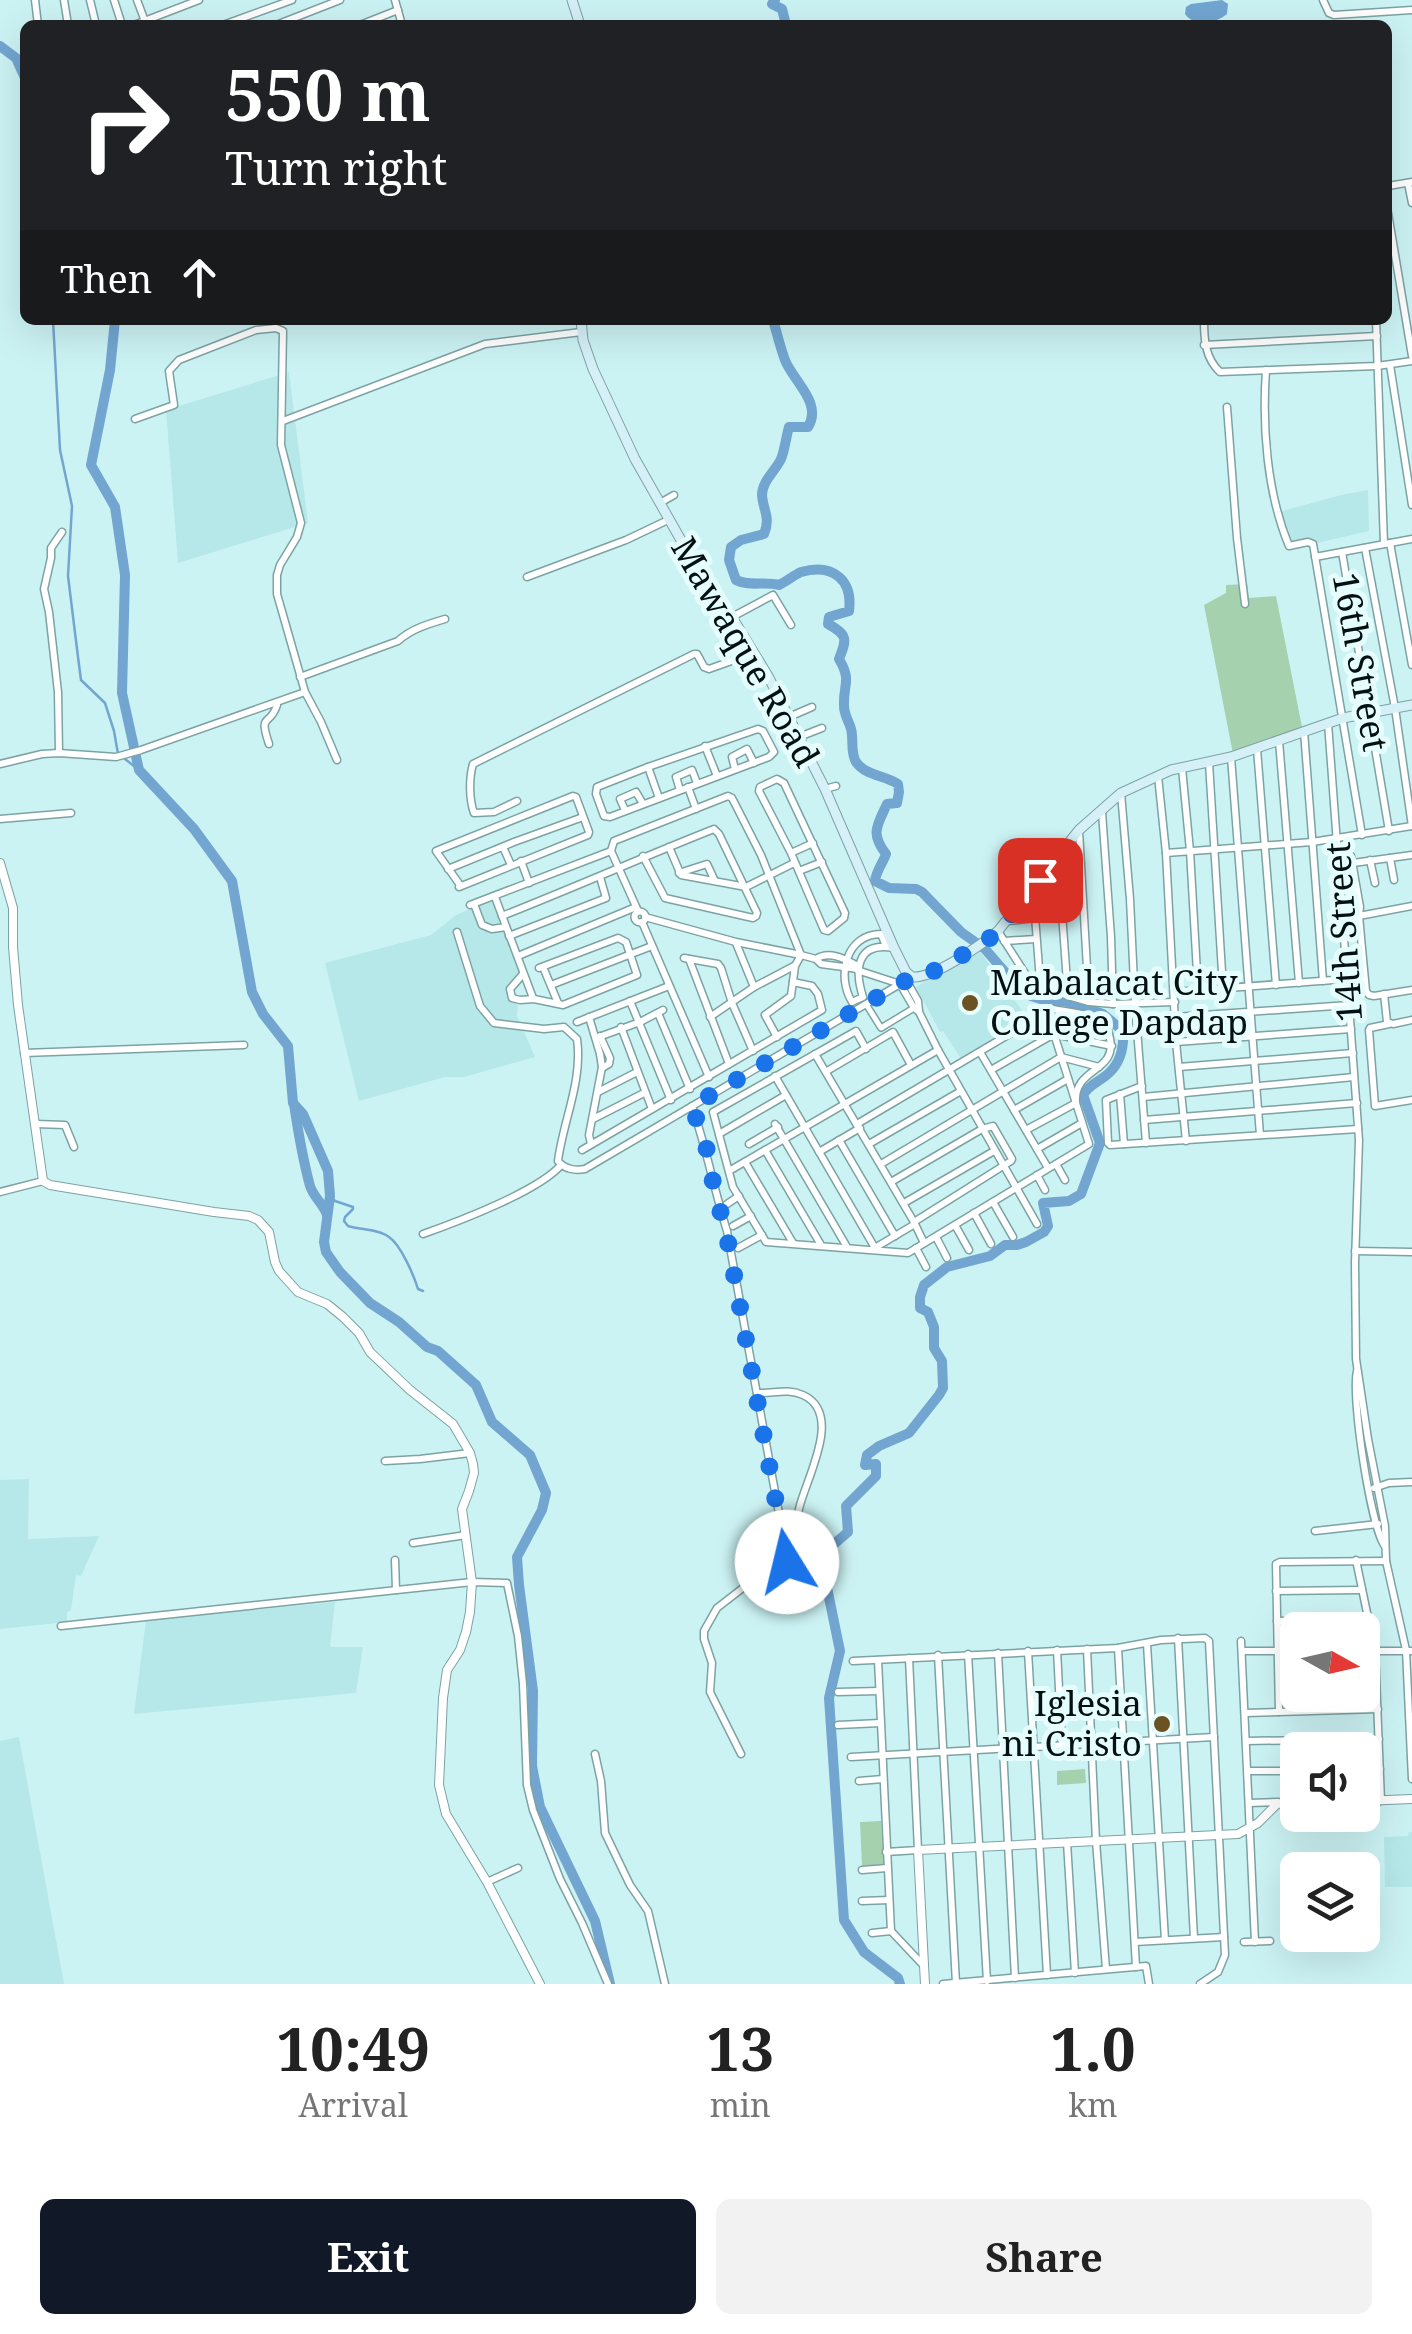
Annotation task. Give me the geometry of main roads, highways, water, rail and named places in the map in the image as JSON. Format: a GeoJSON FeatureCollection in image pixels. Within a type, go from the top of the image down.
{"type":"FeatureCollection","features":[{"type":"Feature","properties":{"kind":"main road","name":"Mawaque Road"},"geometry":{"type":"LineString","coordinates":[[581,325],[593,369],[637,462],[703,579],[747,641],[789,717],[890,947],[909,980],[1001,936],[1008,920],[1079,830],[1121,793],[1158,776],[1231,758],[1343,718],[1412,705]]}},
{"type":"Feature","properties":{"kind":"waterway"},"geometry":{"type":"LineString","coordinates":[[775,0],[772,4],[782,9],[785,20]]}},
{"type":"Feature","properties":{"kind":"waterway"},"geometry":{"type":"LineString","coordinates":[[0,46],[16,58],[20,67]]}},
{"type":"Feature","properties":{"kind":"waterway"},"geometry":{"type":"LineString","coordinates":[[53,325],[60,450],[72,506],[68,576],[81,680],[105,703],[118,754]]}},
{"type":"Feature","properties":{"kind":"waterway"},"geometry":{"type":"LineString","coordinates":[[114,325],[110,370],[91,465],[115,507],[125,575],[122,693],[139,770],[194,829],[232,881],[252,992],[263,1014],[288,1046],[293,1103],[303,1114],[328,1171],[326,1252],[370,1303],[427,1347],[438,1351],[476,1385],[492,1422],[530,1455],[546,1493],[542,1510],[517,1557],[533,1691],[532,1766],[540,1807],[595,1921],[610,1984]]}},
{"type":"Feature","properties":{"kind":"waterway"},"geometry":{"type":"LineString","coordinates":[[774,325],[785,360],[809,401],[812,418],[808,427],[789,427],[781,459],[764,485],[764,534],[731,547],[729,560],[736,580],[741,582],[779,585],[801,572],[823,570],[838,576],[848,591],[849,611],[829,617],[828,624],[844,638],[839,659],[846,678],[844,709],[852,733],[853,754],[865,770],[898,784],[899,792],[897,803],[887,804],[878,824],[878,840],[886,854],[875,881],[889,888],[922,892],[1031,996],[1064,1001],[1103,1014],[1123,1031],[1117,1063],[1083,1095],[1100,1143],[1081,1194],[1069,1201],[1043,1203],[1048,1226],[1044,1232],[1026,1242],[1005,1245],[990,1256],[947,1267],[924,1285],[920,1308],[928,1312],[934,1327],[934,1348],[942,1361],[943,1388],[909,1433],[867,1455],[865,1465],[876,1464],[876,1476],[846,1506],[848,1532],[827,1550],[825,1578],[840,1651],[829,1698],[844,1920],[864,1952],[898,1978],[900,1984]]}},
{"type":"Feature","properties":{"kind":"waterway"},"geometry":{"type":"LineString","coordinates":[[125,759],[139,770]]}},
{"type":"Feature","properties":{"kind":"waterway"},"geometry":{"type":"LineString","coordinates":[[294,1104],[310,1186],[327,1215]]}},
{"type":"Feature","properties":{"kind":"waterway"},"geometry":{"type":"LineString","coordinates":[[330,1196],[353,1207],[345,1217],[348,1226],[380,1232],[394,1241],[418,1289],[423,1291]]}},
{"type":"Feature","properties":{"kind":"place","name":"Mabalacat City College Dapdap"},"geometry":{"type":"Point","coordinates":[970,1003]}},
{"type":"Feature","properties":{"kind":"place","name":"Iglesia ni Cristo"},"geometry":{"type":"Point","coordinates":[1162,1724]}}]}
